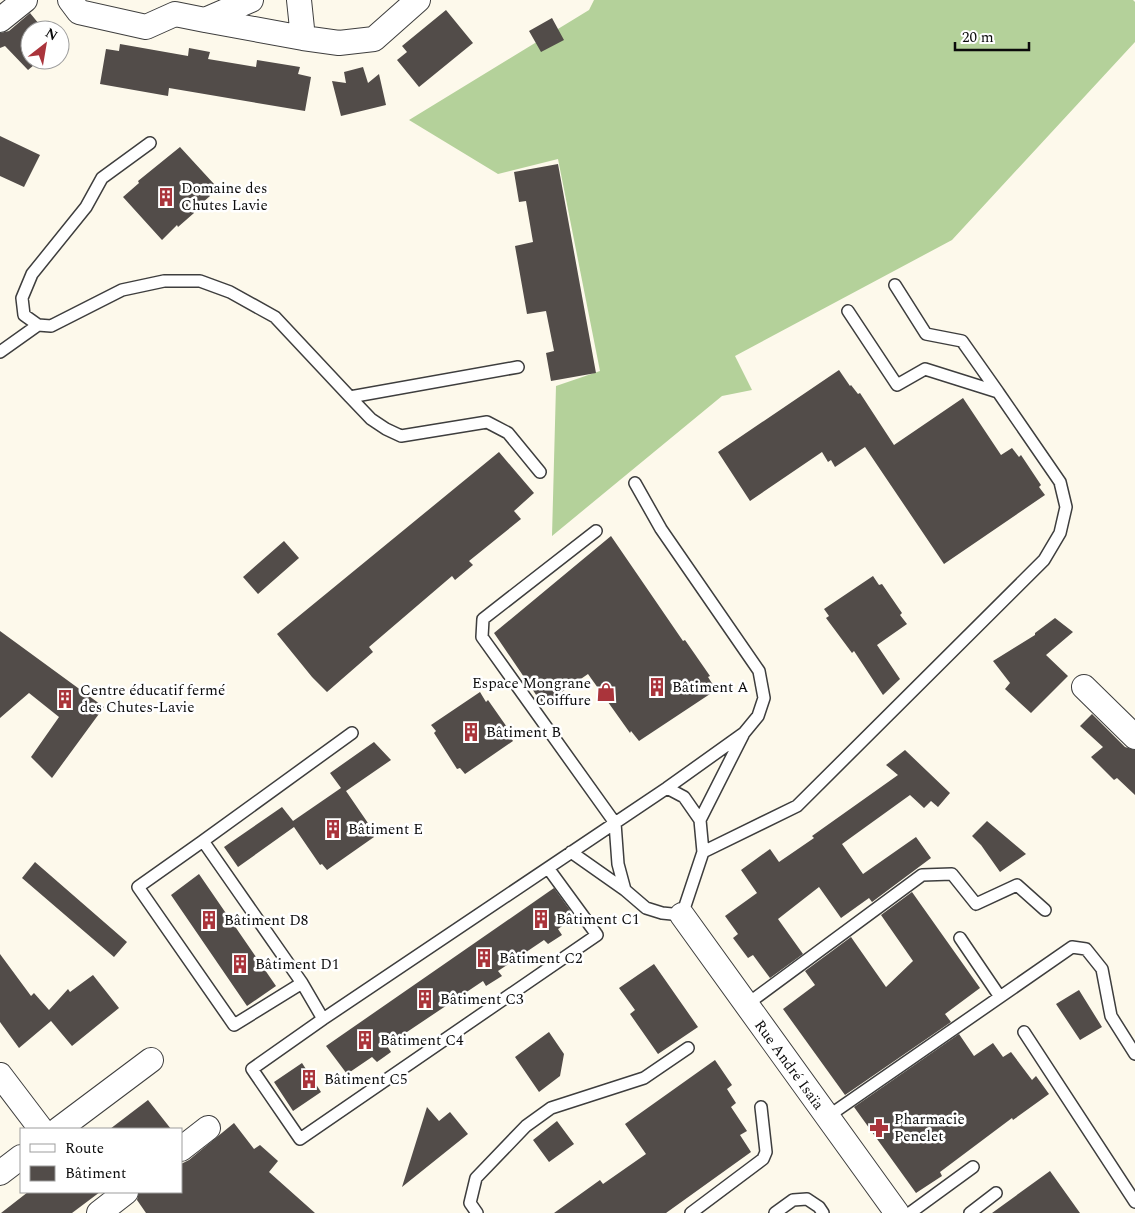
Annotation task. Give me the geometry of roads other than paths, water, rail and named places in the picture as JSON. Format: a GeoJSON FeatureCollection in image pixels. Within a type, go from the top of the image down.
{"type":"FeatureCollection","features":[{"type":"Feature","properties":{"kind":"street"},"geometry":{"type":"LineString","coordinates":[[0,20],[25,0]]}},
{"type":"Feature","properties":{"kind":"street"},"geometry":{"type":"LineString","coordinates":[[70,0],[79,12],[146,27],[175,14],[339,43],[374,39],[418,0]]}},
{"type":"Feature","properties":{"kind":"street"},"geometry":{"type":"LineString","coordinates":[[205,20],[251,0]]}},
{"type":"Feature","properties":{"kind":"street"},"geometry":{"type":"LineString","coordinates":[[300,0],[303,38]]}},
{"type":"Feature","properties":{"kind":"street"},"geometry":{"type":"LineString","coordinates":[[1084,687],[1135,736]]}},
{"type":"Feature","properties":{"kind":"street","name":"Rue André Isaïa"},"geometry":{"type":"LineString","coordinates":[[682,916],[897,1213]]}},
{"type":"Feature","properties":{"kind":"street"},"geometry":{"type":"LineString","coordinates":[[60,1128],[151,1060]]}},
{"type":"Feature","properties":{"kind":"street"},"geometry":{"type":"LineString","coordinates":[[0,1075],[40,1128]]}},
{"type":"Feature","properties":{"kind":"street"},"geometry":{"type":"LineString","coordinates":[[182,1148],[208,1128]]}},
{"type":"Feature","properties":{"kind":"street"},"geometry":{"type":"LineString","coordinates":[[0,1173],[20,1158]]}},
{"type":"Feature","properties":{"kind":"street"},"geometry":{"type":"LineString","coordinates":[[99,1213],[125,1193]]}},
{"type":"Feature","properties":{"kind":"lane"},"geometry":{"type":"LineString","coordinates":[[150,143],[102,178],[86,206],[32,274],[22,298],[24,315],[38,325],[51,326],[122,290],[164,281],[200,282],[230,292],[275,317],[371,419],[386,429],[400,436],[487,422],[508,433],[540,472]]}},
{"type":"Feature","properties":{"kind":"lane"},"geometry":{"type":"LineString","coordinates":[[703,852],[797,806],[1044,560],[1060,533],[1066,507],[1060,482],[962,342],[926,334],[895,284]]}},
{"type":"Feature","properties":{"kind":"lane"},"geometry":{"type":"LineString","coordinates":[[848,311],[897,385],[926,369],[998,392]]}},
{"type":"Feature","properties":{"kind":"lane"},"geometry":{"type":"LineString","coordinates":[[0,352],[38,325]]}},
{"type":"Feature","properties":{"kind":"lane"},"geometry":{"type":"LineString","coordinates":[[350,397],[518,367]]}},
{"type":"Feature","properties":{"kind":"lane"},"geometry":{"type":"LineString","coordinates":[[635,483],[661,529],[759,671],[764,698],[758,716],[744,733],[700,820]]}},
{"type":"Feature","properties":{"kind":"lane"},"geometry":{"type":"LineString","coordinates":[[596,531],[483,619],[482,637],[615,823],[618,864],[625,890]]}},
{"type":"Feature","properties":{"kind":"lane"},"geometry":{"type":"LineString","coordinates":[[302,983],[234,1025],[138,887],[352,733]]}},
{"type":"Feature","properties":{"kind":"lane"},"geometry":{"type":"LineString","coordinates":[[548,868],[596,935],[300,1139],[252,1069],[323,1018],[667,788],[744,733]]}},
{"type":"Feature","properties":{"kind":"lane"},"geometry":{"type":"LineString","coordinates":[[571,852],[625,890],[646,908],[682,916],[703,852],[700,820],[684,797],[667,788]]}},
{"type":"Feature","properties":{"kind":"lane"},"geometry":{"type":"LineString","coordinates":[[204,841],[302,983],[323,1018]]}},
{"type":"Feature","properties":{"kind":"lane"},"geometry":{"type":"LineString","coordinates":[[746,1005],[922,875],[952,874],[976,904],[1017,885],[1045,910]]}},
{"type":"Feature","properties":{"kind":"lane"},"geometry":{"type":"LineString","coordinates":[[960,938],[1000,997]]}},
{"type":"Feature","properties":{"kind":"lane"},"geometry":{"type":"LineString","coordinates":[[826,1117],[1072,947],[1086,948],[1102,969],[1111,1016],[1135,1054]]}},
{"type":"Feature","properties":{"kind":"lane"},"geometry":{"type":"LineString","coordinates":[[1024,1032],[1135,1202]]}},
{"type":"Feature","properties":{"kind":"lane"},"geometry":{"type":"LineString","coordinates":[[477,1213],[470,1203],[476,1178],[526,1126],[551,1108],[644,1078],[688,1048]]}},
{"type":"Feature","properties":{"kind":"lane"},"geometry":{"type":"LineString","coordinates":[[691,1213],[763,1159],[766,1152],[760,1107]]}},
{"type":"Feature","properties":{"kind":"lane"},"geometry":{"type":"LineString","coordinates":[[910,1213],[974,1167]]}},
{"type":"Feature","properties":{"kind":"lane"},"geometry":{"type":"LineString","coordinates":[[970,1213],[996,1193]]}},
{"type":"Feature","properties":{"kind":"lane"},"geometry":{"type":"LineString","coordinates":[[775,1213],[793,1200],[807,1199],[819,1207],[823,1213]]}},
{"type":"Feature","properties":{"kind":"place","name":"Domaine des Chutes Lavie"},"geometry":{"type":"Point","coordinates":[166,197]}},
{"type":"Feature","properties":{"kind":"place","name":"Bâtiment A"},"geometry":{"type":"Point","coordinates":[657,687]}},
{"type":"Feature","properties":{"kind":"place","name":"Espace Mongrane Coiffure"},"geometry":{"type":"Point","coordinates":[606,692]}},
{"type":"Feature","properties":{"kind":"place","name":"Centre éducatif fermé des Chutes-Lavie"},"geometry":{"type":"Point","coordinates":[65,699]}},
{"type":"Feature","properties":{"kind":"place","name":"Bâtiment B"},"geometry":{"type":"Point","coordinates":[471,732]}},
{"type":"Feature","properties":{"kind":"place","name":"Bâtiment E"},"geometry":{"type":"Point","coordinates":[333,829]}},
{"type":"Feature","properties":{"kind":"place","name":"Bâtiment C1"},"geometry":{"type":"Point","coordinates":[541,919]}},
{"type":"Feature","properties":{"kind":"place","name":"Bâtiment D8"},"geometry":{"type":"Point","coordinates":[209,920]}},
{"type":"Feature","properties":{"kind":"place","name":"Bâtiment C2"},"geometry":{"type":"Point","coordinates":[484,958]}},
{"type":"Feature","properties":{"kind":"place","name":"Bâtiment D1"},"geometry":{"type":"Point","coordinates":[240,964]}},
{"type":"Feature","properties":{"kind":"place","name":"Bâtiment C3"},"geometry":{"type":"Point","coordinates":[425,999]}},
{"type":"Feature","properties":{"kind":"place","name":"Bâtiment C4"},"geometry":{"type":"Point","coordinates":[365,1040]}},
{"type":"Feature","properties":{"kind":"place","name":"Bâtiment C5"},"geometry":{"type":"Point","coordinates":[309,1079]}},
{"type":"Feature","properties":{"kind":"place","name":"Pharmacie Penelet"},"geometry":{"type":"Point","coordinates":[879,1128]}}]}
